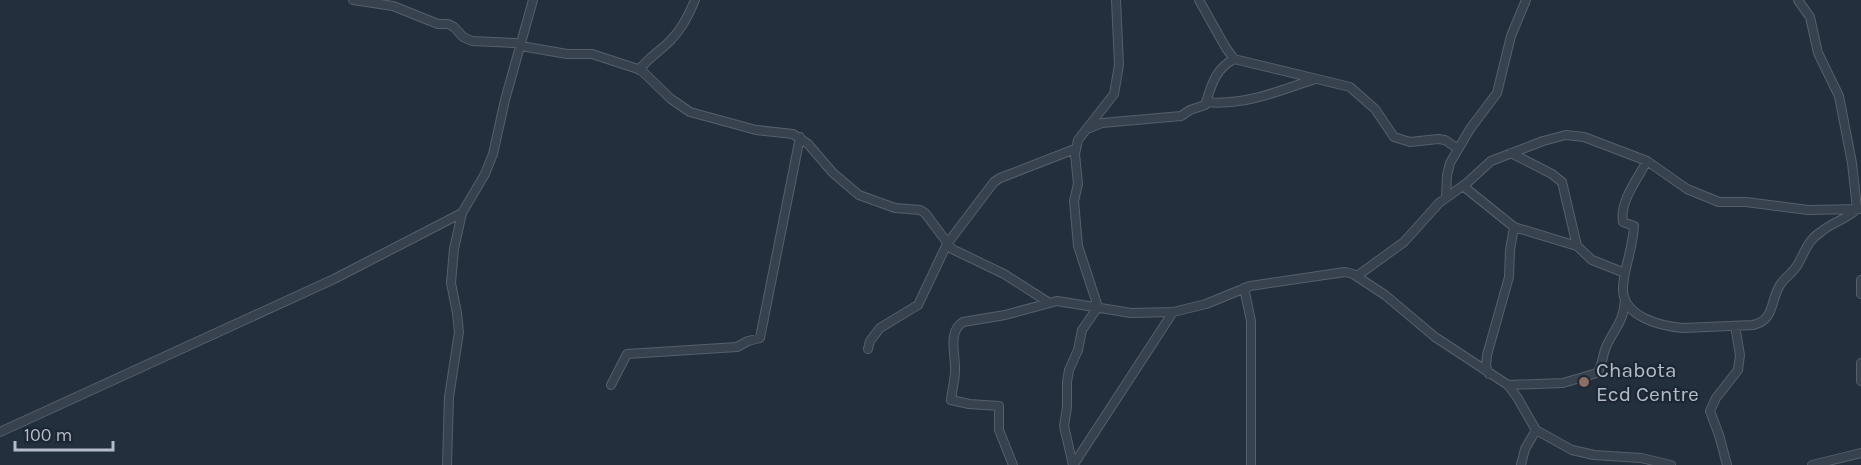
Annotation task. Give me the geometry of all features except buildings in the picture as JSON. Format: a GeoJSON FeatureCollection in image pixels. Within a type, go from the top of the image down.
{"type":"FeatureCollection","features":[{"type":"Feature","properties":{"kind":"street"},"geometry":{"type":"LineString","coordinates":[[353,0],[393,6],[438,24],[448,24],[463,37],[472,41],[516,43],[521,46],[567,54],[592,54],[639,70],[671,99],[690,112],[756,130],[794,134],[800,137],[853,191],[868,200],[887,206],[920,210],[925,213],[952,249],[1004,274],[1048,302]]}},
{"type":"Feature","properties":{"kind":"street"},"geometry":{"type":"LineString","coordinates":[[447,465],[449,397],[459,333],[451,272],[462,213],[486,174],[493,154],[505,100],[534,0]]}},
{"type":"Feature","properties":{"kind":"street"},"geometry":{"type":"LineString","coordinates":[[639,70],[681,28],[695,0]]}},
{"type":"Feature","properties":{"kind":"street"},"geometry":{"type":"LineString","coordinates":[[1098,307],[1079,253],[1074,201],[1078,176],[1075,149],[1077,140],[1114,94],[1119,65],[1116,0]]}},
{"type":"Feature","properties":{"kind":"street"},"geometry":{"type":"LineString","coordinates":[[1199,0],[1234,59],[1350,87],[1376,109],[1389,131],[1401,141],[1438,139],[1458,149]]}},
{"type":"Feature","properties":{"kind":"street"},"geometry":{"type":"LineString","coordinates":[[1446,198],[1448,170],[1470,129],[1497,93],[1511,36],[1526,0]]}},
{"type":"Feature","properties":{"kind":"street"},"geometry":{"type":"LineString","coordinates":[[1798,0],[1810,17],[1818,53],[1839,96],[1859,209]]}},
{"type":"Feature","properties":{"kind":"street"},"geometry":{"type":"LineString","coordinates":[[1087,129],[1102,123],[1181,116],[1204,105],[1218,72],[1234,59]]}},
{"type":"Feature","properties":{"kind":"street"},"geometry":{"type":"LineString","coordinates":[[1206,102],[1230,103],[1271,95],[1317,79]]}},
{"type":"Feature","properties":{"kind":"street"},"geometry":{"type":"LineString","coordinates":[[1357,276],[1404,242],[1422,220],[1491,161],[1557,137],[1576,135],[1647,161],[1687,189],[1719,202],[1746,202],[1808,210],[1859,209]]}},
{"type":"Feature","properties":{"kind":"street"},"geometry":{"type":"LineString","coordinates":[[611,385],[627,354],[737,347],[760,338],[800,137]]}},
{"type":"Feature","properties":{"kind":"street"},"geometry":{"type":"LineString","coordinates":[[868,349],[870,341],[880,327],[918,305],[947,244],[994,182],[1075,149]]}},
{"type":"Feature","properties":{"kind":"street"},"geometry":{"type":"LineString","coordinates":[[1510,153],[1552,174],[1562,182],[1577,246]]}},
{"type":"Feature","properties":{"kind":"street"},"geometry":{"type":"LineString","coordinates":[[1508,385],[1563,383],[1597,374],[1602,364],[1605,348],[1622,316],[1624,298],[1622,289],[1634,226],[1623,222],[1622,218],[1628,196],[1647,161]]}},
{"type":"Feature","properties":{"kind":"street"},"geometry":{"type":"LineString","coordinates":[[1463,186],[1514,227],[1577,246],[1592,260],[1625,273]]}},
{"type":"Feature","properties":{"kind":"street"},"geometry":{"type":"LineString","coordinates":[[1624,298],[1637,315],[1672,327],[1695,329],[1753,325],[1764,321],[1772,309],[1780,284],[1798,264],[1806,245],[1821,231],[1859,209]]}},
{"type":"Feature","properties":{"kind":"street"},"geometry":{"type":"LineString","coordinates":[[0,432],[334,279],[462,213]]}},
{"type":"Feature","properties":{"kind":"street"},"geometry":{"type":"LineString","coordinates":[[1489,374],[1486,366],[1487,355],[1509,277],[1514,227]]}},
{"type":"Feature","properties":{"kind":"street"},"geometry":{"type":"LineString","coordinates":[[1013,465],[999,430],[999,406],[951,400],[956,372],[954,335],[958,324],[1005,315],[1048,302],[1066,301],[1131,313],[1173,312],[1206,304],[1244,288],[1345,272],[1357,276],[1385,295],[1435,337],[1508,385],[1536,430],[1572,450],[1594,455],[1641,458],[1671,465]]}},
{"type":"Feature","properties":{"kind":"street"},"geometry":{"type":"LineString","coordinates":[[1861,280],[1861,294]]}},
{"type":"Feature","properties":{"kind":"street"},"geometry":{"type":"LineString","coordinates":[[1244,288],[1251,321],[1251,465]]}},
{"type":"Feature","properties":{"kind":"street"},"geometry":{"type":"LineString","coordinates":[[1073,464],[1068,451],[1064,426],[1067,382],[1082,330],[1098,307]]}},
{"type":"Feature","properties":{"kind":"street"},"geometry":{"type":"LineString","coordinates":[[1073,464],[1173,312]]}},
{"type":"Feature","properties":{"kind":"street"},"geometry":{"type":"LineString","coordinates":[[1727,465],[1710,411],[1716,398],[1738,370],[1740,355],[1734,326]]}},
{"type":"Feature","properties":{"kind":"street"},"geometry":{"type":"LineString","coordinates":[[1861,363],[1861,381]]}},
{"type":"Feature","properties":{"kind":"street"},"geometry":{"type":"LineString","coordinates":[[1521,465],[1525,449],[1536,430]]}},
{"type":"Feature","properties":{"kind":"street"},"geometry":{"type":"LineString","coordinates":[[1812,465],[1861,453]]}},
{"type":"Feature","properties":{"kind":"place","name":"Chabota Ecd Centre"},"geometry":{"type":"Point","coordinates":[1584,382]}}]}
